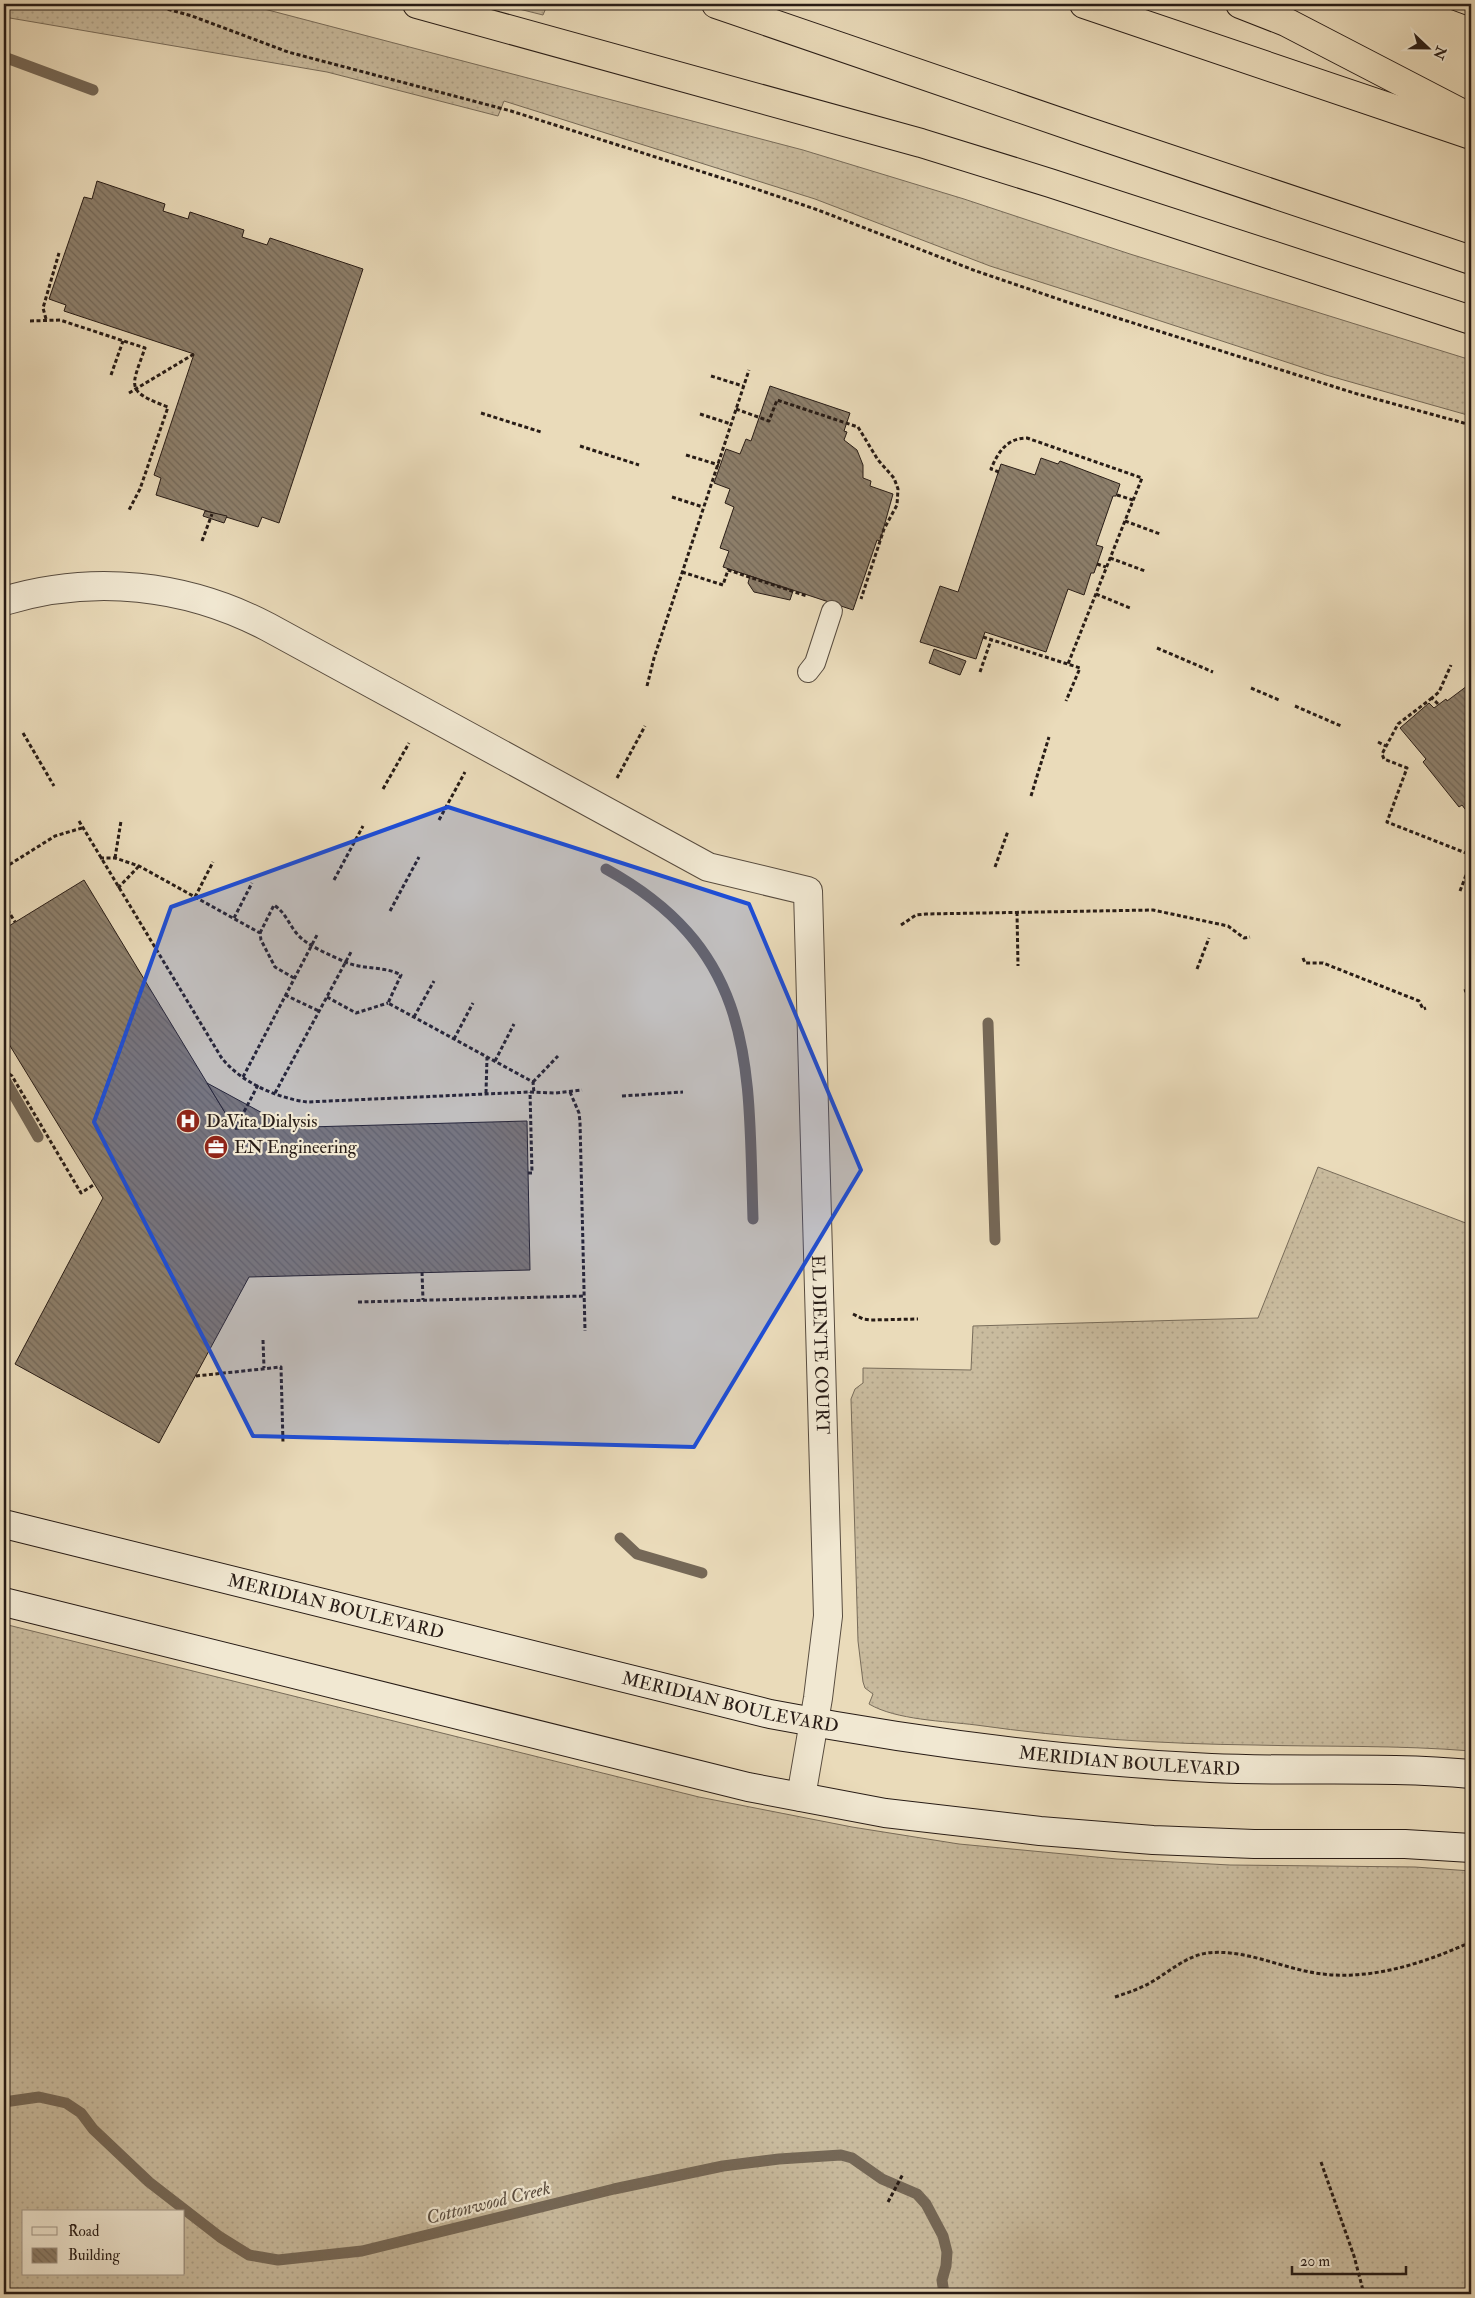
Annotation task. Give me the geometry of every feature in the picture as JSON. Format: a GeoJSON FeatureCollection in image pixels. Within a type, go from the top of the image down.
{"type":"FeatureCollection","features":[{"type":"Feature","properties":{"kind":"highway"},"geometry":{"type":"LineString","coordinates":[[417,4],[904,138],[1050,183],[1471,320]]}},
{"type":"Feature","properties":{"kind":"highway"},"geometry":{"type":"LineString","coordinates":[[716,4],[1471,260]]}},
{"type":"Feature","properties":{"kind":"highway"},"geometry":{"type":"LineString","coordinates":[[1084,4],[1471,135]]}},
{"type":"Feature","properties":{"kind":"highway"},"geometry":{"type":"LineString","coordinates":[[1240,4],[1286,22],[1471,118]]}},
{"type":"Feature","properties":{"kind":"main road","name":"EL DIENTE COURT"},"geometry":{"type":"LineString","coordinates":[[4,601],[55,589],[106,585],[156,589],[209,602],[255,620],[708,866],[808,891],[828,1616],[823,1665],[800,1797]]}},
{"type":"Feature","properties":{"kind":"main road","name":"MERIDIAN BOULEVARD"},"geometry":{"type":"LineString","coordinates":[[4,1524],[813,1724],[979,1749],[1114,1762],[1214,1768],[1386,1769],[1471,1774]]}},
{"type":"Feature","properties":{"kind":"main road"},"geometry":{"type":"LineString","coordinates":[[4,1602],[723,1781],[800,1797],[939,1820],[1081,1834],[1220,1843],[1405,1844],[1471,1848]]}},
{"type":"Feature","properties":{"kind":"lane"},"geometry":{"type":"LineString","coordinates":[[808,672],[815,664],[832,611]]}},
{"type":"Feature","properties":{"kind":"path"},"geometry":{"type":"LineString","coordinates":[[149,4],[192,16],[288,52],[495,107],[735,182],[818,210],[976,271],[1059,299],[1354,393],[1471,426]]}},
{"type":"Feature","properties":{"kind":"path"},"geometry":{"type":"LineString","coordinates":[[46,319],[43,308],[59,253]]}},
{"type":"Feature","properties":{"kind":"path"},"geometry":{"type":"LineString","coordinates":[[30,321],[60,320],[145,348],[135,376],[136,388],[142,397],[168,407],[140,489],[129,510]]}},
{"type":"Feature","properties":{"kind":"path"},"geometry":{"type":"LineString","coordinates":[[111,375],[123,341]]}},
{"type":"Feature","properties":{"kind":"path"},"geometry":{"type":"LineString","coordinates":[[129,393],[194,354]]}},
{"type":"Feature","properties":{"kind":"path"},"geometry":{"type":"LineString","coordinates":[[647,686],[682,572],[719,466],[749,370]]}},
{"type":"Feature","properties":{"kind":"path"},"geometry":{"type":"LineString","coordinates":[[711,376],[743,386]]}},
{"type":"Feature","properties":{"kind":"path"},"geometry":{"type":"LineString","coordinates":[[736,409],[769,420],[777,400],[858,427],[878,460],[894,478],[898,489],[897,505],[884,529],[859,603]]}},
{"type":"Feature","properties":{"kind":"path"},"geometry":{"type":"LineString","coordinates":[[481,413],[541,432]]}},
{"type":"Feature","properties":{"kind":"path"},"geometry":{"type":"LineString","coordinates":[[700,414],[731,424]]}},
{"type":"Feature","properties":{"kind":"path"},"geometry":{"type":"LineString","coordinates":[[999,472],[991,469],[996,457],[1005,445],[1020,438],[1031,438],[1142,478],[1068,664]]}},
{"type":"Feature","properties":{"kind":"path"},"geometry":{"type":"LineString","coordinates":[[580,446],[639,465]]}},
{"type":"Feature","properties":{"kind":"path"},"geometry":{"type":"LineString","coordinates":[[686,455],[719,466]]}},
{"type":"Feature","properties":{"kind":"path"},"geometry":{"type":"LineString","coordinates":[[1116,495],[1133,500]]}},
{"type":"Feature","properties":{"kind":"path"},"geometry":{"type":"LineString","coordinates":[[672,497],[704,507]]}},
{"type":"Feature","properties":{"kind":"path"},"geometry":{"type":"LineString","coordinates":[[202,541],[212,514]]}},
{"type":"Feature","properties":{"kind":"path"},"geometry":{"type":"LineString","coordinates":[[1125,521],[1160,534]]}},
{"type":"Feature","properties":{"kind":"path"},"geometry":{"type":"LineString","coordinates":[[1110,558],[1145,571]]}},
{"type":"Feature","properties":{"kind":"path"},"geometry":{"type":"LineString","coordinates":[[1097,564],[1106,567]]}},
{"type":"Feature","properties":{"kind":"path"},"geometry":{"type":"LineString","coordinates":[[682,572],[723,585],[728,570],[810,598]]}},
{"type":"Feature","properties":{"kind":"path"},"geometry":{"type":"LineString","coordinates":[[1096,594],[1130,608]]}},
{"type":"Feature","properties":{"kind":"path"},"geometry":{"type":"LineString","coordinates":[[984,637],[1080,668],[1066,702]]}},
{"type":"Feature","properties":{"kind":"path"},"geometry":{"type":"LineString","coordinates":[[980,672],[991,640]]}},
{"type":"Feature","properties":{"kind":"path"},"geometry":{"type":"LineString","coordinates":[[1156,648],[1213,672]]}},
{"type":"Feature","properties":{"kind":"path"},"geometry":{"type":"LineString","coordinates":[[1451,665],[1439,692],[1398,724],[1382,754],[1384,759],[1407,768],[1387,822],[1471,855]]}},
{"type":"Feature","properties":{"kind":"path"},"geometry":{"type":"LineString","coordinates":[[1251,688],[1278,700]]}},
{"type":"Feature","properties":{"kind":"path"},"geometry":{"type":"LineString","coordinates":[[1432,698],[1438,704]]}},
{"type":"Feature","properties":{"kind":"path"},"geometry":{"type":"LineString","coordinates":[[1295,706],[1342,726]]}},
{"type":"Feature","properties":{"kind":"path"},"geometry":{"type":"LineString","coordinates":[[616,780],[645,726]]}},
{"type":"Feature","properties":{"kind":"path"},"geometry":{"type":"LineString","coordinates":[[23,733],[54,786]]}},
{"type":"Feature","properties":{"kind":"path"},"geometry":{"type":"LineString","coordinates":[[1031,796],[1049,736]]}},
{"type":"Feature","properties":{"kind":"path"},"geometry":{"type":"LineString","coordinates":[[1378,742],[1386,746]]}},
{"type":"Feature","properties":{"kind":"path"},"geometry":{"type":"LineString","coordinates":[[383,789],[409,743]]}},
{"type":"Feature","properties":{"kind":"path"},"geometry":{"type":"LineString","coordinates":[[439,820],[467,767]]}},
{"type":"Feature","properties":{"kind":"path"},"geometry":{"type":"LineString","coordinates":[[79,821],[221,1058],[243,1077],[275,1093],[307,1102],[582,1090]]}},
{"type":"Feature","properties":{"kind":"path"},"geometry":{"type":"LineString","coordinates":[[115,858],[121,821]]}},
{"type":"Feature","properties":{"kind":"path"},"geometry":{"type":"LineString","coordinates":[[334,880],[362,826]]}},
{"type":"Feature","properties":{"kind":"path"},"geometry":{"type":"LineString","coordinates":[[4,868],[55,836],[82,828]]}},
{"type":"Feature","properties":{"kind":"path"},"geometry":{"type":"LineString","coordinates":[[995,867],[1008,831]]}},
{"type":"Feature","properties":{"kind":"path"},"geometry":{"type":"LineString","coordinates":[[390,911],[419,857]]}},
{"type":"Feature","properties":{"kind":"path"},"geometry":{"type":"LineString","coordinates":[[100,858],[115,858],[139,866],[260,933]]}},
{"type":"Feature","properties":{"kind":"path"},"geometry":{"type":"LineString","coordinates":[[195,897],[213,862]]}},
{"type":"Feature","properties":{"kind":"path"},"geometry":{"type":"LineString","coordinates":[[1460,891],[1471,862]]}},
{"type":"Feature","properties":{"kind":"path"},"geometry":{"type":"LineString","coordinates":[[118,888],[139,866]]}},
{"type":"Feature","properties":{"kind":"path"},"geometry":{"type":"LineString","coordinates":[[234,918],[252,883]]}},
{"type":"Feature","properties":{"kind":"path"},"geometry":{"type":"LineString","coordinates":[[4,904],[15,922]]}},
{"type":"Feature","properties":{"kind":"path"},"geometry":{"type":"LineString","coordinates":[[294,978],[275,967],[261,940],[260,933],[274,906],[286,916],[297,934],[312,944],[346,962],[362,968],[388,970],[401,975],[388,1003]]}},
{"type":"Feature","properties":{"kind":"path"},"geometry":{"type":"LineString","coordinates":[[900,925],[916,915],[926,914],[1153,910],[1211,922],[1234,929],[1244,938],[1250,937]]}},
{"type":"Feature","properties":{"kind":"path"},"geometry":{"type":"LineString","coordinates":[[1017,912],[1018,966]]}},
{"type":"Feature","properties":{"kind":"path"},"geometry":{"type":"LineString","coordinates":[[243,1077],[317,935]]}},
{"type":"Feature","properties":{"kind":"path"},"geometry":{"type":"LineString","coordinates":[[1197,969],[1209,938]]}},
{"type":"Feature","properties":{"kind":"path"},"geometry":{"type":"LineString","coordinates":[[275,1093],[351,952]]}},
{"type":"Feature","properties":{"kind":"path"},"geometry":{"type":"LineString","coordinates":[[1302,958],[1305,963],[1322,963],[1419,1001],[1423,1010],[1426,1008]]}},
{"type":"Feature","properties":{"kind":"path"},"geometry":{"type":"LineString","coordinates":[[414,1018],[434,981]]}},
{"type":"Feature","properties":{"kind":"path"},"geometry":{"type":"LineString","coordinates":[[1464,991],[1468,990],[1471,993]]}},
{"type":"Feature","properties":{"kind":"path"},"geometry":{"type":"LineString","coordinates":[[285,995],[319,1011]]}},
{"type":"Feature","properties":{"kind":"path"},"geometry":{"type":"LineString","coordinates":[[327,997],[356,1012],[388,1003],[533,1082]]}},
{"type":"Feature","properties":{"kind":"path"},"geometry":{"type":"LineString","coordinates":[[454,1039],[473,1003]]}},
{"type":"Feature","properties":{"kind":"path"},"geometry":{"type":"LineString","coordinates":[[495,1061],[514,1024]]}},
{"type":"Feature","properties":{"kind":"path"},"geometry":{"type":"LineString","coordinates":[[534,1093],[533,1082],[558,1056]]}},
{"type":"Feature","properties":{"kind":"path"},"geometry":{"type":"LineString","coordinates":[[486,1093],[487,1057]]}},
{"type":"Feature","properties":{"kind":"path"},"geometry":{"type":"LineString","coordinates":[[4,1070],[12,1076],[81,1193],[95,1184]]}},
{"type":"Feature","properties":{"kind":"path"},"geometry":{"type":"LineString","coordinates":[[235,1129],[258,1085]]}},
{"type":"Feature","properties":{"kind":"path"},"geometry":{"type":"LineString","coordinates":[[570,1091],[579,1113],[585,1331]]}},
{"type":"Feature","properties":{"kind":"path"},"geometry":{"type":"LineString","coordinates":[[528,1173],[532,1173],[530,1092]]}},
{"type":"Feature","properties":{"kind":"path"},"geometry":{"type":"LineString","coordinates":[[622,1096],[683,1092]]}},
{"type":"Feature","properties":{"kind":"path"},"geometry":{"type":"LineString","coordinates":[[422,1272],[423,1300]]}},
{"type":"Feature","properties":{"kind":"path"},"geometry":{"type":"LineString","coordinates":[[358,1302],[584,1296]]}},
{"type":"Feature","properties":{"kind":"path"},"geometry":{"type":"LineString","coordinates":[[851,1311],[856,1316],[871,1320],[918,1319]]}},
{"type":"Feature","properties":{"kind":"path"},"geometry":{"type":"LineString","coordinates":[[263,1340],[264,1368]]}},
{"type":"Feature","properties":{"kind":"path"},"geometry":{"type":"LineString","coordinates":[[196,1376],[280,1367],[283,1443]]}},
{"type":"Feature","properties":{"kind":"path"},"geometry":{"type":"LineString","coordinates":[[1115,1997],[1148,1984],[1192,1957],[1208,1953],[1248,1957],[1310,1972],[1346,1976],[1421,1962],[1471,1942]]}},
{"type":"Feature","properties":{"kind":"path"},"geometry":{"type":"LineString","coordinates":[[1321,2162],[1354,2256],[1364,2294]]}},
{"type":"Feature","properties":{"kind":"path"},"geometry":{"type":"LineString","coordinates":[[888,2202],[903,2174]]}},
{"type":"Feature","properties":{"kind":"highlighted area"},"geometry":{"type":"Polygon","coordinates":[[[448,807],[749,904],[861,1170],[694,1447],[253,1436],[94,1122],[171,907],[448,807]]]}},
{"type":"Feature","properties":{"kind":"shaded area"},"geometry":{"type":"Polygon","coordinates":[[[4,4],[245,4],[803,150],[964,199],[1130,254],[1471,360],[1471,416],[1326,375],[990,266],[815,199],[504,101],[498,116],[327,72],[4,17],[4,4]]]}},
{"type":"Feature","properties":{"kind":"shaded area"},"geometry":{"type":"Polygon","coordinates":[[[499,4],[534,4],[546,8],[543,15],[499,4]]]}},
{"type":"Feature","properties":{"kind":"shaded area"},"geometry":{"type":"Polygon","coordinates":[[[1318,1167],[1471,1225],[1471,1751],[1115,1740],[906,1717],[869,1704],[873,1694],[865,1688],[863,1682],[858,1641],[851,1399],[855,1389],[863,1383],[863,1368],[971,1370],[973,1326],[1258,1318],[1318,1167]]]}},
{"type":"Feature","properties":{"kind":"shaded area"},"geometry":{"type":"Polygon","coordinates":[[[4,1624],[699,1797],[852,1827],[959,1844],[1117,1859],[1230,1865],[1415,1867],[1471,1871],[1471,2294],[4,2294],[4,1624]]]}},
{"type":"Feature","properties":{"kind":"building"},"geometry":{"type":"Polygon","coordinates":[[[97,181],[165,204],[163,211],[188,219],[190,212],[244,230],[242,237],[267,245],[270,238],[363,269],[279,523],[262,517],[258,527],[156,495],[161,478],[154,475],[194,354],[64,311],[66,305],[49,299],[84,197],[92,199],[97,181]]]}},
{"type":"Feature","properties":{"kind":"building"},"geometry":{"type":"Polygon","coordinates":[[[770,386],[850,413],[844,431],[847,432],[844,440],[857,450],[863,465],[863,478],[871,481],[870,486],[893,494],[880,541],[877,540],[853,610],[723,567],[729,551],[720,548],[734,507],[725,503],[730,489],[714,483],[726,449],[740,454],[746,439],[751,441],[770,386]]]}},
{"type":"Feature","properties":{"kind":"building"},"geometry":{"type":"Polygon","coordinates":[[[1041,458],[1058,464],[1060,461],[1120,484],[1116,496],[1113,496],[1096,545],[1103,547],[1094,573],[1091,573],[1084,595],[1068,589],[1046,652],[985,632],[976,659],[920,642],[940,586],[958,592],[1001,464],[1035,475],[1041,458]]]}},
{"type":"Feature","properties":{"kind":"building"},"geometry":{"type":"Polygon","coordinates":[[[205,511],[227,516],[224,523],[203,516],[205,511]]]}},
{"type":"Feature","properties":{"kind":"building"},"geometry":{"type":"Polygon","coordinates":[[[750,576],[793,591],[790,600],[754,592],[748,583],[750,576]]]}},
{"type":"Feature","properties":{"kind":"building"},"geometry":{"type":"Polygon","coordinates":[[[934,649],[966,661],[960,675],[929,663],[934,649]]]}},
{"type":"Feature","properties":{"kind":"building"},"geometry":{"type":"Polygon","coordinates":[[[1471,683],[1471,817],[1462,805],[1459,807],[1423,762],[1426,759],[1400,728],[1429,703],[1434,708],[1471,683]]]}},
{"type":"Feature","properties":{"kind":"building"},"geometry":{"type":"Polygon","coordinates":[[[84,880],[235,1129],[527,1121],[530,1270],[249,1277],[159,1443],[15,1364],[103,1198],[4,1036],[4,929],[84,880]]]}},
{"type":"Feature","properties":{"kind":"building"},"geometry":{"type":"Polygon","coordinates":[[[207,1083],[290,1128],[235,1129],[207,1083]]]}},
{"type":"Feature","properties":{"kind":"waterway"},"geometry":{"type":"LineString","coordinates":[[4,57],[93,90]]}},
{"type":"Feature","properties":{"kind":"waterway"},"geometry":{"type":"LineString","coordinates":[[606,869],[656,902],[692,938],[718,977],[735,1018],[744,1064],[749,1112],[753,1219]]}},
{"type":"Feature","properties":{"kind":"waterway"},"geometry":{"type":"LineString","coordinates":[[988,1023],[995,1240]]}},
{"type":"Feature","properties":{"kind":"waterway"},"geometry":{"type":"LineString","coordinates":[[4,1078],[38,1137]]}},
{"type":"Feature","properties":{"kind":"waterway"},"geometry":{"type":"LineString","coordinates":[[620,1538],[637,1554],[702,1573]]}},
{"type":"Feature","properties":{"kind":"waterway","name":"Cottonwood Creek"},"geometry":{"type":"LineString","coordinates":[[4,2102],[39,2097],[66,2103],[81,2113],[93,2129],[149,2182],[220,2237],[249,2255],[278,2260],[362,2251],[614,2189],[723,2166],[779,2159],[841,2155],[852,2158],[882,2179],[917,2194],[926,2204],[943,2236],[947,2252],[942,2280],[944,2294]]}},
{"type":"Feature","properties":{"kind":"tram line"},"geometry":{"type":"LineString","coordinates":[[1436,4],[1471,17]]}},
{"type":"Feature","properties":{"kind":"place","name":"DaVita Dialysis"},"geometry":{"type":"Point","coordinates":[188,1121]}},
{"type":"Feature","properties":{"kind":"place","name":"EN Engineering"},"geometry":{"type":"Point","coordinates":[216,1147]}}]}
